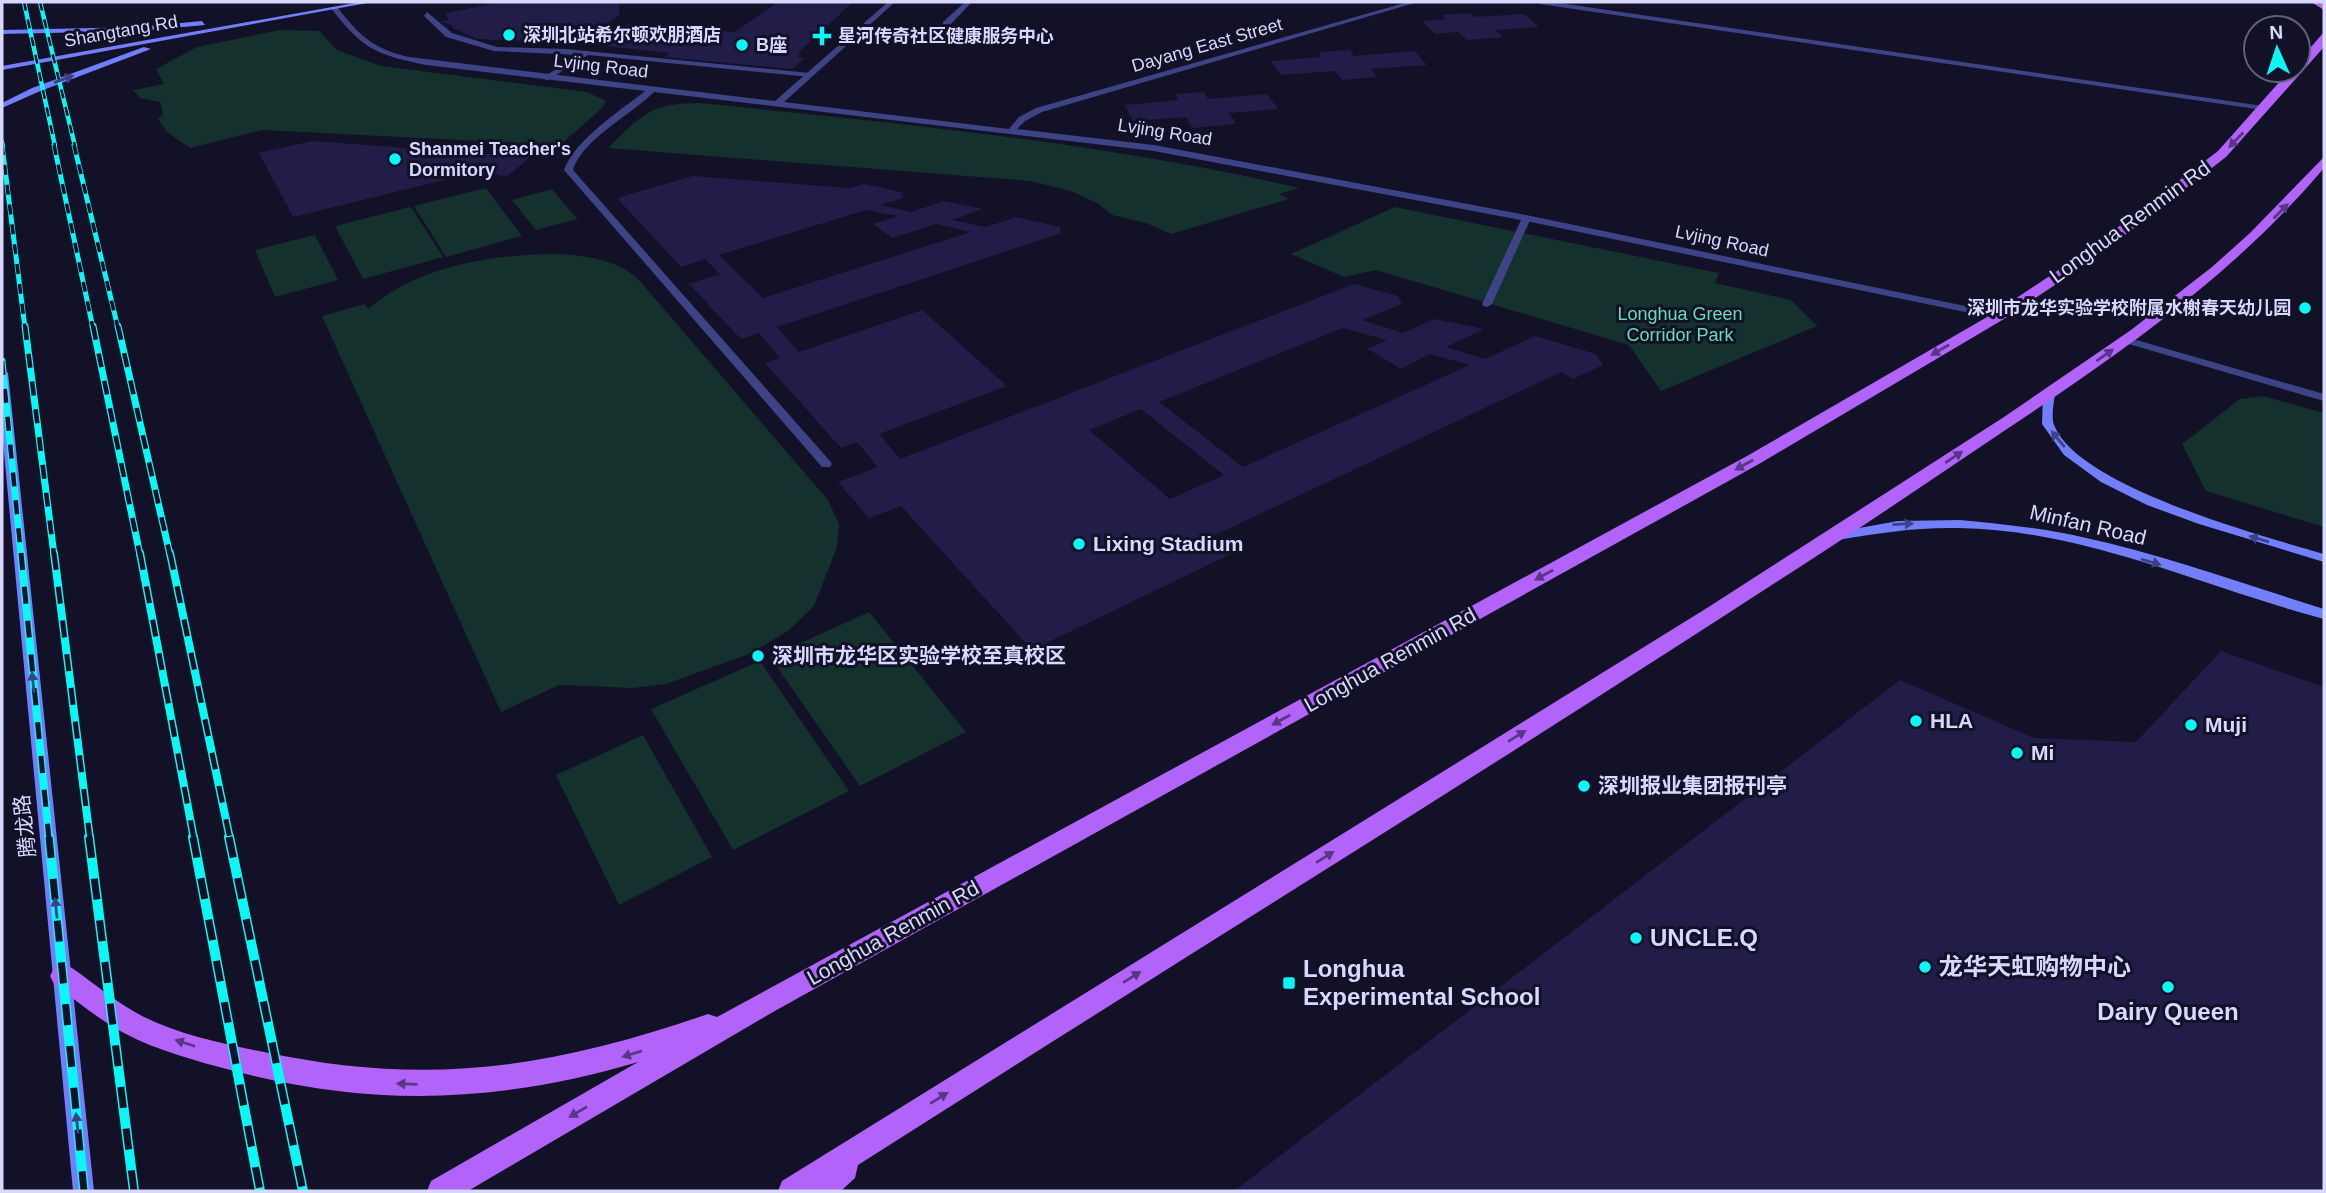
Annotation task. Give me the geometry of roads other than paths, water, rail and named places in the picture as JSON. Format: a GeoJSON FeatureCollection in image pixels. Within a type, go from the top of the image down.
{"type":"FeatureCollection","features":[{"type":"Feature","properties":{"kind":"main road","name":"Shangtang Rd"},"geometry":{"type":"LineString","coordinates":[[2,61],[332,5],[370,2]]}},
{"type":"Feature","properties":{"kind":"main road"},"geometry":{"type":"LineString","coordinates":[[2316,2],[2324,6]]}},
{"type":"Feature","properties":{"kind":"main road","name":"Shangtang Rd"},"geometry":{"type":"LineString","coordinates":[[2,68],[218,25]]}},
{"type":"Feature","properties":{"kind":"main road"},"geometry":{"type":"LineString","coordinates":[[2,32],[218,25]]}},
{"type":"Feature","properties":{"kind":"main road"},"geometry":{"type":"LineString","coordinates":[[2,106],[148,48],[218,25]]}},
{"type":"Feature","properties":{"kind":"main road","name":"Longhua Renmin Rd"},"geometry":{"type":"LineString","coordinates":[[2312,53],[2320,45],[2324,35]]}},
{"type":"Feature","properties":{"kind":"main road","name":"Longhua Renmin Rd"},"geometry":{"type":"LineString","coordinates":[[440,1191],[764,1004],[1753,460],[1999,316],[2151,211],[2222,154],[2284,84]]}},
{"type":"Feature","properties":{"kind":"main road"},"geometry":{"type":"LineString","coordinates":[[792,1191],[1836,536],[2049,393],[2126,341],[2201,284],[2298,194],[2324,161]]}},
{"type":"Feature","properties":{"kind":"main road","name":"腾龙路"},"geometry":{"type":"LineString","coordinates":[[2,373],[84,1191]]}},
{"type":"Feature","properties":{"kind":"main road","name":"Minfan Road"},"geometry":{"type":"LineString","coordinates":[[2049,393],[2043,406],[2045,417],[2059,441],[2075,457],[2120,488],[2185,516],[2324,558]]}},
{"type":"Feature","properties":{"kind":"main road","name":"Minfan Road"},"geometry":{"type":"LineString","coordinates":[[1836,536],[1894,525],[1928,523],[2031,532],[2094,545],[2324,614]]}},
{"type":"Feature","properties":{"kind":"main road"},"geometry":{"type":"LineString","coordinates":[[63,976],[141,1029],[222,1055],[286,1071],[338,1079],[438,1086],[547,1075],[598,1064],[644,1050],[764,1004]]}},
{"type":"Feature","properties":{"kind":"main road"},"geometry":{"type":"LineString","coordinates":[[820,1191],[881,1135]]}},
{"type":"Feature","properties":{"kind":"street"},"geometry":{"type":"LineString","coordinates":[[778,103],[892,2]]}},
{"type":"Feature","properties":{"kind":"street"},"geometry":{"type":"LineString","coordinates":[[946,24],[969,2]]}},
{"type":"Feature","properties":{"kind":"street","name":"Dayang East Street"},"geometry":{"type":"LineString","coordinates":[[1013,129],[1022,119],[1039,110],[1415,2]]}},
{"type":"Feature","properties":{"kind":"street"},"geometry":{"type":"LineString","coordinates":[[1540,2],[2263,108]]}},
{"type":"Feature","properties":{"kind":"street","name":"Lvjing Road"},"geometry":{"type":"LineString","coordinates":[[332,5],[355,36],[386,53],[437,64],[1013,129],[1224,160],[1526,218],[1999,316]]}},
{"type":"Feature","properties":{"kind":"street"},"geometry":{"type":"LineString","coordinates":[[427,14],[443,32],[457,39],[507,50],[587,53],[810,75]]}},
{"type":"Feature","properties":{"kind":"street"},"geometry":{"type":"LineString","coordinates":[[548,78],[587,53]]}},
{"type":"Feature","properties":{"kind":"street"},"geometry":{"type":"LineString","coordinates":[[653,90],[584,146],[570,160],[568,170],[826,464]]}},
{"type":"Feature","properties":{"kind":"street"},"geometry":{"type":"LineString","coordinates":[[1487,304],[1526,218]]}},
{"type":"Feature","properties":{"kind":"street"},"geometry":{"type":"LineString","coordinates":[[2126,341],[2324,398]]}},
{"type":"Feature","properties":{"kind":"railway"},"geometry":{"type":"LineString","coordinates":[[24,2],[55,146]]}},
{"type":"Feature","properties":{"kind":"railway"},"geometry":{"type":"LineString","coordinates":[[40,2],[75,146]]}},
{"type":"Feature","properties":{"kind":"railway"},"geometry":{"type":"LineString","coordinates":[[2,142],[3,146]]}},
{"type":"Feature","properties":{"kind":"railway"},"geometry":{"type":"LineString","coordinates":[[2,145],[25,328]]}},
{"type":"Feature","properties":{"kind":"railway"},"geometry":{"type":"LineString","coordinates":[[54,145],[93,328]]}},
{"type":"Feature","properties":{"kind":"railway"},"geometry":{"type":"LineString","coordinates":[[74,145],[118,328]]}},
{"type":"Feature","properties":{"kind":"railway"},"geometry":{"type":"LineString","coordinates":[[25,326],[54,555]]}},
{"type":"Feature","properties":{"kind":"railway"},"geometry":{"type":"LineString","coordinates":[[93,326],[140,555]]}},
{"type":"Feature","properties":{"kind":"railway"},"geometry":{"type":"LineString","coordinates":[[118,326],[170,555]]}},
{"type":"Feature","properties":{"kind":"railway"},"geometry":{"type":"LineString","coordinates":[[2,361],[21,555]]}},
{"type":"Feature","properties":{"kind":"railway"},"geometry":{"type":"LineString","coordinates":[[21,553],[49,839]]}},
{"type":"Feature","properties":{"kind":"railway"},"geometry":{"type":"LineString","coordinates":[[54,553],[90,839]]}},
{"type":"Feature","properties":{"kind":"railway"},"geometry":{"type":"LineString","coordinates":[[140,553],[194,839]]}},
{"type":"Feature","properties":{"kind":"railway"},"geometry":{"type":"LineString","coordinates":[[170,553],[230,839]]}},
{"type":"Feature","properties":{"kind":"railway"},"geometry":{"type":"LineString","coordinates":[[49,837],[84,1191]]}},
{"type":"Feature","properties":{"kind":"railway"},"geometry":{"type":"LineString","coordinates":[[89,837],[134,1191]]}},
{"type":"Feature","properties":{"kind":"railway"},"geometry":{"type":"LineString","coordinates":[[193,837],[260,1191]]}},
{"type":"Feature","properties":{"kind":"railway"},"geometry":{"type":"LineString","coordinates":[[229,837],[303,1191]]}},
{"type":"Feature","properties":{"kind":"place","name":"深圳北站希尔顿欢朋酒店"},"geometry":{"type":"Point","coordinates":[509,35]}},
{"type":"Feature","properties":{"kind":"place","name":"星河传奇社区健康服务中心"},"geometry":{"type":"Point","coordinates":[822,36]}},
{"type":"Feature","properties":{"kind":"place","name":"B座"},"geometry":{"type":"Point","coordinates":[742,45]}},
{"type":"Feature","properties":{"kind":"place","name":"Shanmei Teacher's Dormitory"},"geometry":{"type":"Point","coordinates":[395,159]}},
{"type":"Feature","properties":{"kind":"place","name":"深圳市龙华实验学校附属水榭春天幼儿园"},"geometry":{"type":"Point","coordinates":[2305,308]}},
{"type":"Feature","properties":{"kind":"place","name":"Lixing Stadium"},"geometry":{"type":"Point","coordinates":[1079,544]}},
{"type":"Feature","properties":{"kind":"place","name":"深圳市龙华区实验学校至真校区"},"geometry":{"type":"Point","coordinates":[758,656]}},
{"type":"Feature","properties":{"kind":"place","name":"HLA"},"geometry":{"type":"Point","coordinates":[1916,721]}},
{"type":"Feature","properties":{"kind":"place","name":"Muji"},"geometry":{"type":"Point","coordinates":[2191,725]}},
{"type":"Feature","properties":{"kind":"place","name":"Mi"},"geometry":{"type":"Point","coordinates":[2017,753]}},
{"type":"Feature","properties":{"kind":"place","name":"深圳报业集团报刊亭"},"geometry":{"type":"Point","coordinates":[1584,786]}},
{"type":"Feature","properties":{"kind":"place","name":"UNCLE.Q"},"geometry":{"type":"Point","coordinates":[1636,938]}},
{"type":"Feature","properties":{"kind":"place","name":"龙华天虹购物中心"},"geometry":{"type":"Point","coordinates":[1925,967]}},
{"type":"Feature","properties":{"kind":"place","name":"Longhua Experimental School"},"geometry":{"type":"Point","coordinates":[1289,983]}},
{"type":"Feature","properties":{"kind":"place","name":"Dairy Queen"},"geometry":{"type":"Point","coordinates":[2168,987]}},
{"type":"Feature","properties":{"kind":"park label","name":"Longhua Green Corridor Park"},"geometry":{"type":"Point","coordinates":[1680,324]}}]}
